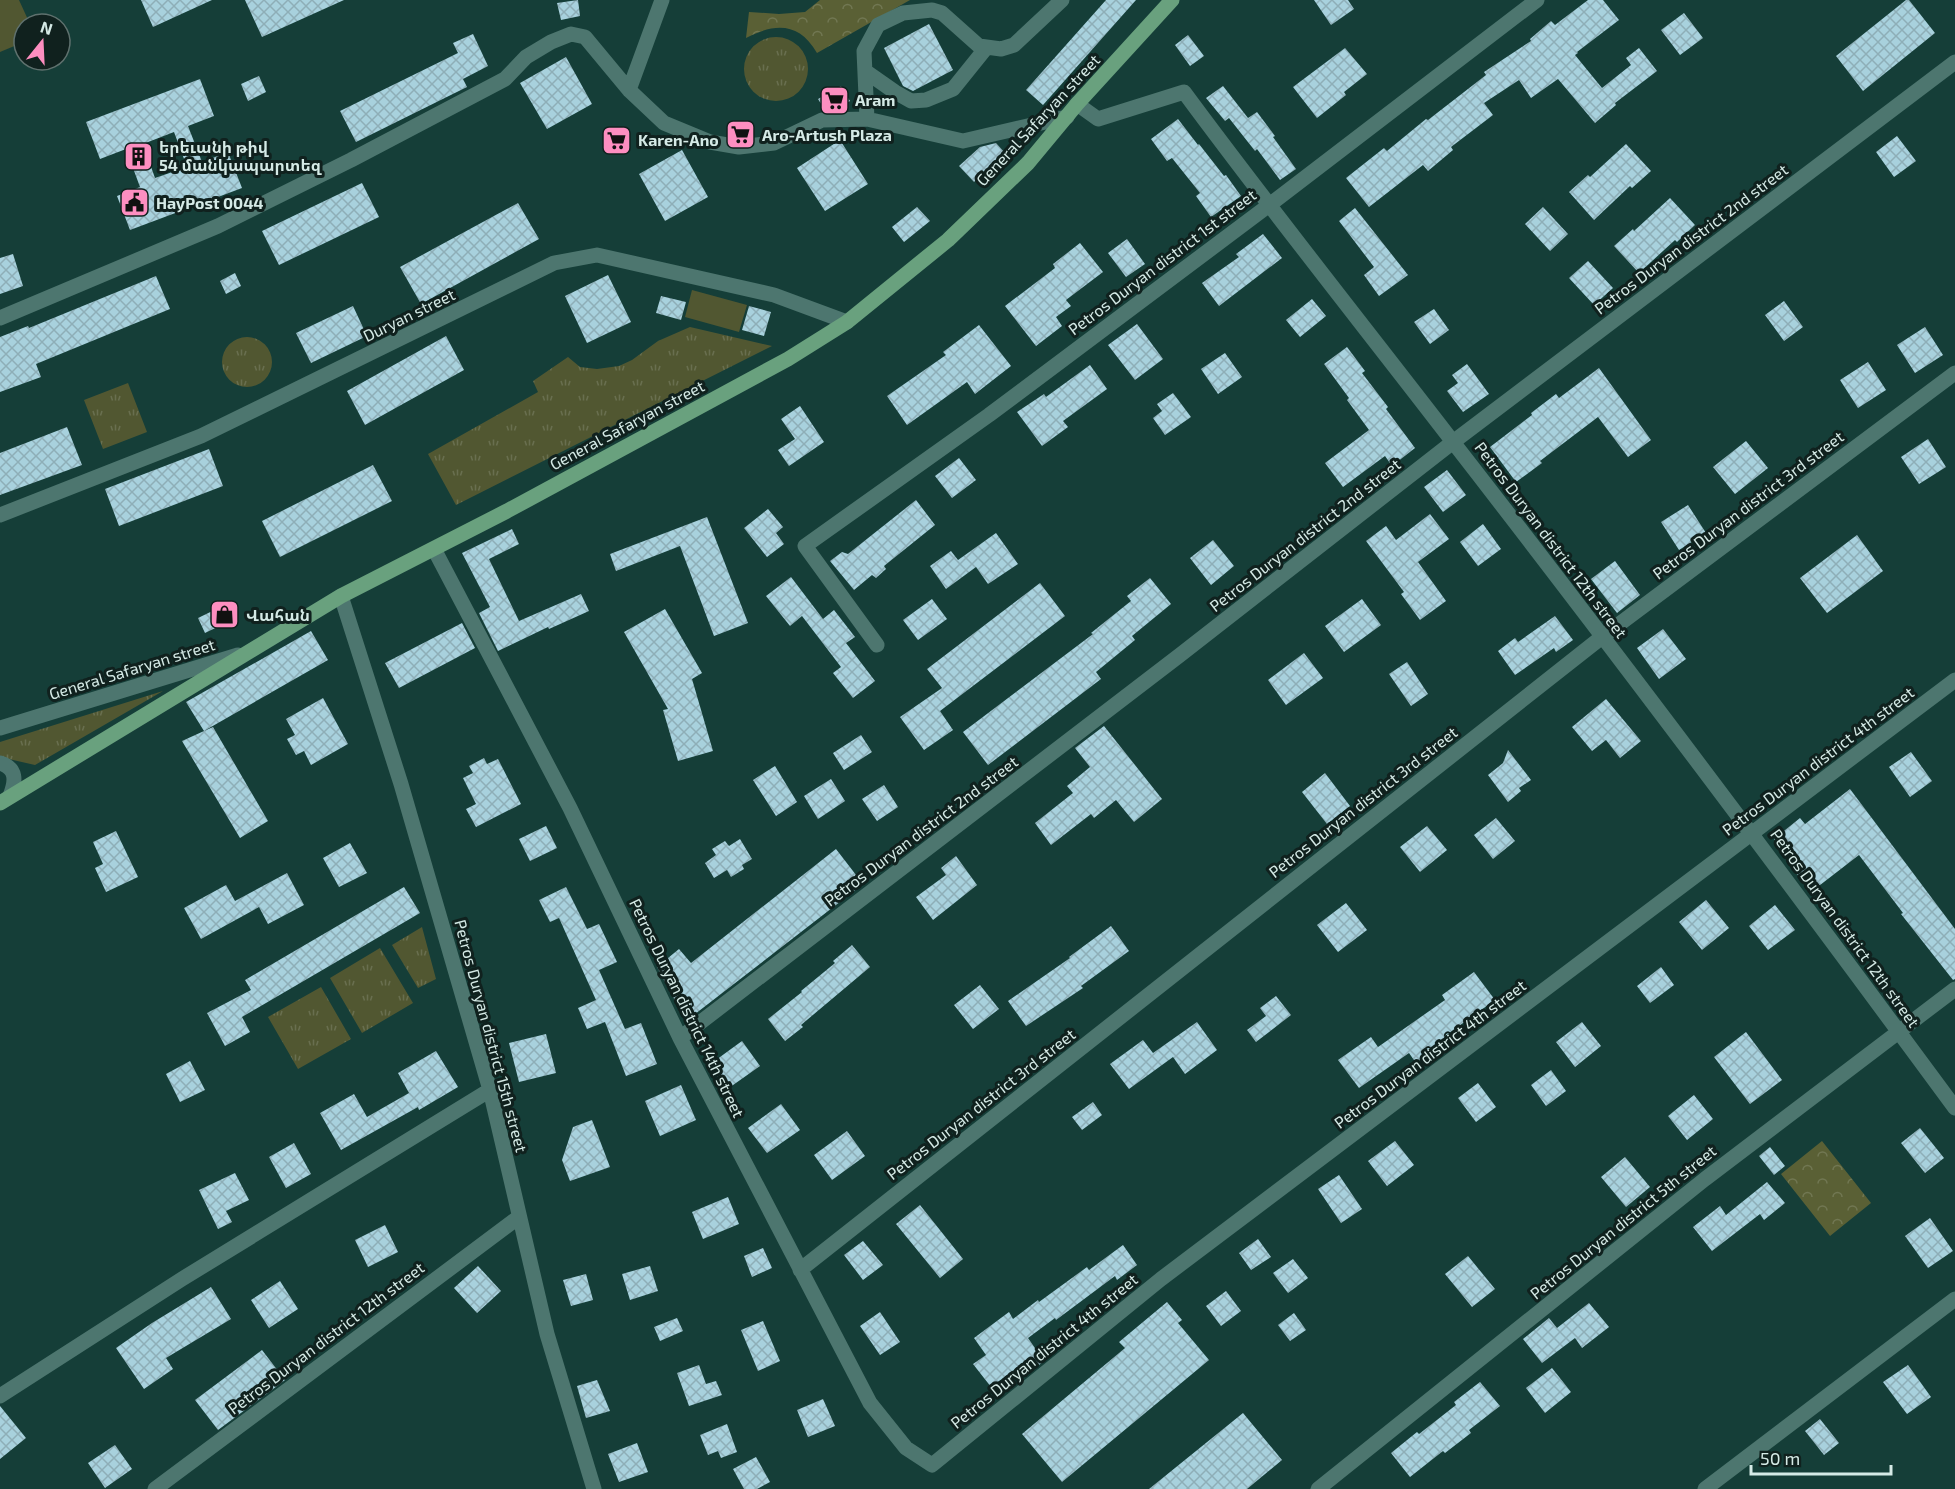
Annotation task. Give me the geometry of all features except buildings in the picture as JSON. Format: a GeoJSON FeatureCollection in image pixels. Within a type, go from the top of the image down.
{"type":"FeatureCollection","features":[{"type":"Feature","properties":{"kind":"main road","name":"General Safaryan street"},"geometry":{"type":"LineString","coordinates":[[249,652],[341,596],[507,511],[788,359],[846,322],[948,240],[1028,162],[1077,104],[1172,0]]}},
{"type":"Feature","properties":{"kind":"main road"},"geometry":{"type":"LineString","coordinates":[[5,799],[249,652]]}},
{"type":"Feature","properties":{"kind":"street"},"geometry":{"type":"LineString","coordinates":[[629,90],[662,0]]}},
{"type":"Feature","properties":{"kind":"street"},"geometry":{"type":"LineString","coordinates":[[867,119],[864,51],[878,25],[903,13],[932,10],[942,13],[979,46],[1001,49],[1014,45],[1062,0]]}},
{"type":"Feature","properties":{"kind":"street","name":"Petros Duryan district 1st street"},"geometry":{"type":"LineString","coordinates":[[877,645],[805,546],[989,415],[1268,206],[1537,0]]}},
{"type":"Feature","properties":{"kind":"street"},"geometry":{"type":"LineString","coordinates":[[0,318],[189,239],[249,211],[505,79],[526,57],[571,33],[585,37],[629,90],[664,123],[710,142],[739,147],[774,143],[822,120],[867,119],[963,141],[1067,117]]}},
{"type":"Feature","properties":{"kind":"street"},"geometry":{"type":"LineString","coordinates":[[865,70],[910,101],[926,100],[953,89],[986,48]]}},
{"type":"Feature","properties":{"kind":"street","name":"Petros Duryan district 2nd street"},"geometry":{"type":"LineString","coordinates":[[680,1038],[1180,655],[1453,442],[1955,62]]}},
{"type":"Feature","properties":{"kind":"street","name":"Petros Duryan district 12th street"},"geometry":{"type":"LineString","coordinates":[[1077,104],[1098,119],[1184,92],[1268,206],[1453,442],[1752,833],[1955,1108]]}},
{"type":"Feature","properties":{"kind":"street","name":"Duryan street"},"geometry":{"type":"LineString","coordinates":[[0,514],[201,436],[554,263],[597,255],[774,295],[846,322]]}},
{"type":"Feature","properties":{"kind":"street","name":"Petros Duryan district 3rd street"},"geometry":{"type":"LineString","coordinates":[[800,1270],[1602,637],[1955,373]]}},
{"type":"Feature","properties":{"kind":"street","name":"Petros Duryan district 14th street"},"geometry":{"type":"LineString","coordinates":[[434,549],[570,808],[680,1038],[870,1403],[906,1448],[932,1465]]}},
{"type":"Feature","properties":{"kind":"street","name":"Petros Duryan district 15th street"},"geometry":{"type":"LineString","coordinates":[[341,596],[401,784],[490,1090],[547,1334],[594,1489]]}},
{"type":"Feature","properties":{"kind":"street","name":"General Safaryan street"},"geometry":{"type":"LineString","coordinates":[[0,728],[249,652]]}},
{"type":"Feature","properties":{"kind":"street","name":"Petros Duryan district 4th street"},"geometry":{"type":"LineString","coordinates":[[932,1465],[1161,1279],[1955,680]]}},
{"type":"Feature","properties":{"kind":"street"},"geometry":{"type":"LineString","coordinates":[[0,762],[11,769],[15,776],[15,781],[5,799]]}},
{"type":"Feature","properties":{"kind":"street","name":"Petros Duryan district 5th street"},"geometry":{"type":"LineString","coordinates":[[1318,1489],[1705,1179],[1955,989]]}},
{"type":"Feature","properties":{"kind":"street"},"geometry":{"type":"LineString","coordinates":[[0,1396],[182,1279],[490,1090]]}},
{"type":"Feature","properties":{"kind":"street","name":"Petros Duryan district 12th street"},"geometry":{"type":"LineString","coordinates":[[155,1489],[519,1217]]}},
{"type":"Feature","properties":{"kind":"street"},"geometry":{"type":"LineString","coordinates":[[1705,1489],[1955,1299]]}},
{"type":"Feature","properties":{"kind":"green space"},"geometry":{"type":"Polygon","coordinates":[[[0,0],[19,0],[24,12],[12,12],[12,47],[0,52],[0,0]]]}},
{"type":"Feature","properties":{"kind":"green space"},"geometry":{"type":"Polygon","coordinates":[[[820,0],[910,0],[817,53],[802,35],[786,28],[767,30],[746,38],[749,12],[779,14],[805,12],[820,0]]]}},
{"type":"Feature","properties":{"kind":"green space"},"geometry":{"type":"Polygon","coordinates":[[[770,37],[782,37],[799,46],[806,57],[808,69],[806,81],[799,92],[782,101],[770,101],[758,96],[749,87],[744,75],[744,63],[749,51],[758,42],[770,37]]]}},
{"type":"Feature","properties":{"kind":"green space"},"geometry":{"type":"Polygon","coordinates":[[[692,290],[747,305],[739,332],[685,317],[692,290]]]}},
{"type":"Feature","properties":{"kind":"green space"},"geometry":{"type":"Polygon","coordinates":[[[690,327],[772,346],[456,505],[428,454],[538,392],[533,381],[568,357],[580,367],[597,369],[619,366],[632,360],[658,341],[690,327]]]}},
{"type":"Feature","properties":{"kind":"green space"},"geometry":{"type":"Polygon","coordinates":[[[242,337],[252,337],[265,344],[272,357],[272,367],[265,380],[252,387],[242,387],[233,383],[226,376],[222,367],[222,357],[226,348],[233,341],[242,337]]]}},
{"type":"Feature","properties":{"kind":"green space"},"geometry":{"type":"Polygon","coordinates":[[[128,383],[147,432],[103,449],[84,400],[128,383]]]}},
{"type":"Feature","properties":{"kind":"green space"},"geometry":{"type":"Polygon","coordinates":[[[163,691],[35,765],[0,757],[0,742],[163,691]]]}},
{"type":"Feature","properties":{"kind":"green space"},"geometry":{"type":"Polygon","coordinates":[[[422,927],[436,979],[418,988],[392,945],[422,927]]]}},
{"type":"Feature","properties":{"kind":"green space"},"geometry":{"type":"Polygon","coordinates":[[[380,948],[413,1003],[362,1033],[330,978],[380,948]]]}},
{"type":"Feature","properties":{"kind":"green space"},"geometry":{"type":"Polygon","coordinates":[[[321,987],[351,1039],[298,1069],[268,1017],[321,987]]]}},
{"type":"Feature","properties":{"kind":"green space"},"geometry":{"type":"Polygon","coordinates":[[[1822,1141],[1871,1203],[1830,1236],[1781,1174],[1822,1141]]]}},
{"type":"Feature","properties":{"kind":"place","name":"Aram"},"geometry":{"type":"Point","coordinates":[834,100]}},
{"type":"Feature","properties":{"kind":"place","name":"Aro-Artush Plaza"},"geometry":{"type":"Point","coordinates":[741,135]}},
{"type":"Feature","properties":{"kind":"place","name":"Karen-Ano"},"geometry":{"type":"Point","coordinates":[617,140]}},
{"type":"Feature","properties":{"kind":"place","name":"երեւանի թիվ 54 մանկապարտեզ"},"geometry":{"type":"Point","coordinates":[138,156]}},
{"type":"Feature","properties":{"kind":"place","name":"HayPost 0044"},"geometry":{"type":"Point","coordinates":[135,203]}},
{"type":"Feature","properties":{"kind":"place","name":"Վահան"},"geometry":{"type":"Point","coordinates":[225,615]}}]}
